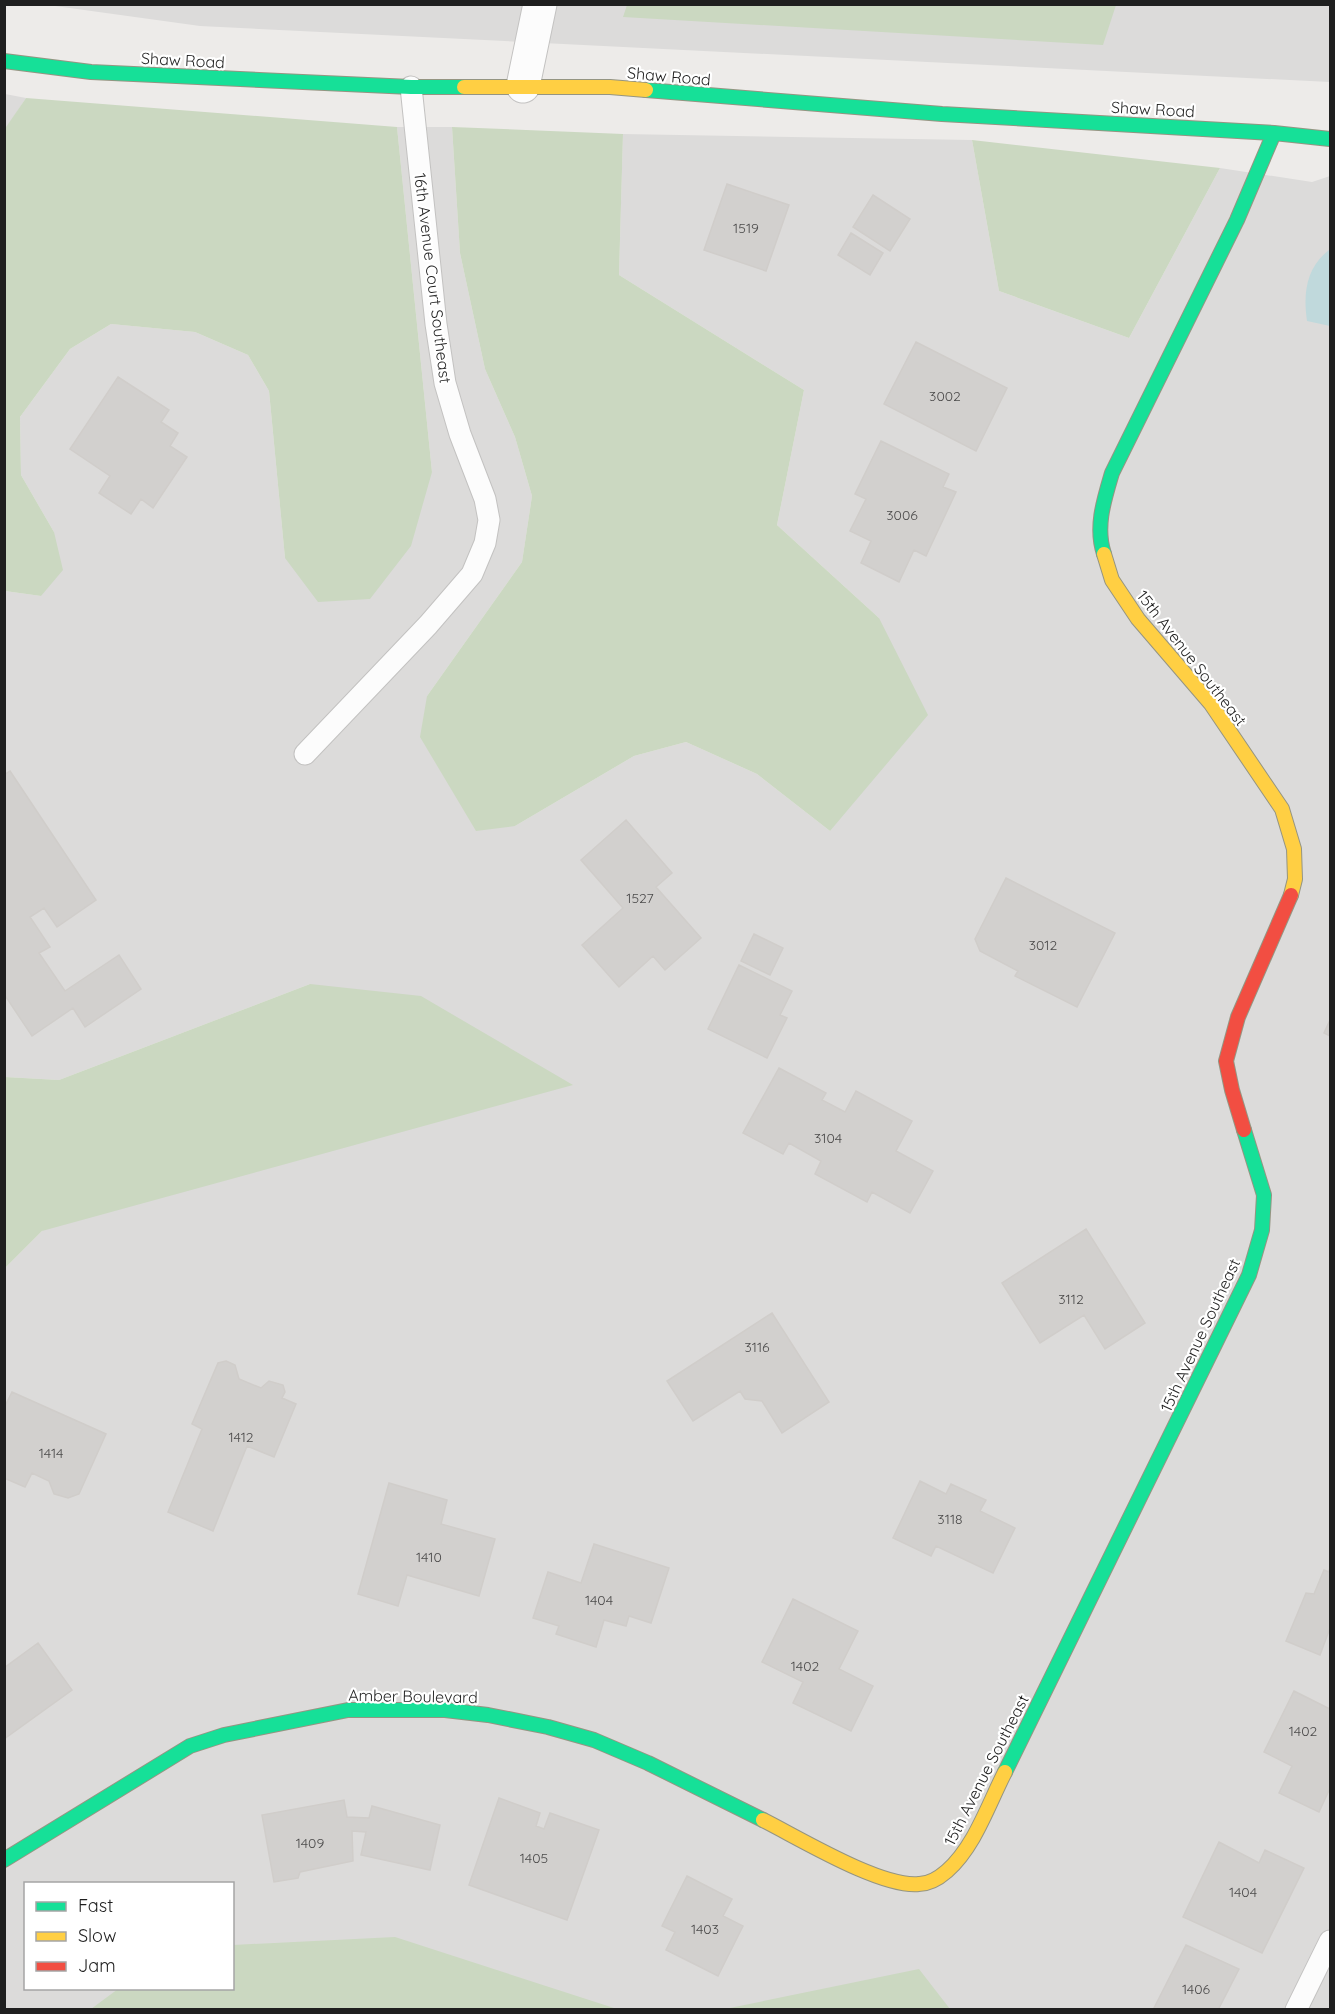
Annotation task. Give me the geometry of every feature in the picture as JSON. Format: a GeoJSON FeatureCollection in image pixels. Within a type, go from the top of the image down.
{"type":"FeatureCollection","features":[{"type":"Feature","properties":{"kind":"street"},"geometry":{"type":"LineString","coordinates":[[523,86],[540,4]]}},
{"type":"Feature","properties":{"kind":"street","name":"Shaw Road"},"geometry":{"type":"LineString","coordinates":[[4,62],[91,72],[411,87],[610,87],[942,114],[1330,137]]}},
{"type":"Feature","properties":{"kind":"street","name":"15th Avenue Southeast"},"geometry":{"type":"LineString","coordinates":[[930,1883],[943,1877],[968,1847],[1250,1275],[1262,1230],[1264,1195],[1232,1090],[1226,1061],[1238,1017],[1290,902],[1295,879],[1294,849],[1282,809],[1210,704],[1138,619],[1112,580],[1100,542],[1101,512],[1112,473],[1238,220],[1274,133]]}},
{"type":"Feature","properties":{"kind":"street","name":"Amber Boulevard"},"geometry":{"type":"LineString","coordinates":[[4,1860],[140,1774],[190,1746],[265,1725],[348,1710],[445,1710],[548,1727],[594,1740],[648,1763],[875,1876],[897,1883],[913,1885],[930,1883]]}},
{"type":"Feature","properties":{"kind":"lane","name":"16th Avenue Court Southeast"},"geometry":{"type":"LineString","coordinates":[[305,754],[428,625],[472,574],[485,543],[489,520],[485,499],[460,434],[445,382],[436,324],[411,87]]}},
{"type":"Feature","properties":{"kind":"lane"},"geometry":{"type":"LineString","coordinates":[[1296,2010],[1330,1941]]}},
{"type":"Feature","properties":{"kind":"shaded area"},"geometry":{"type":"Polygon","coordinates":[[[48,5],[1330,5],[1330,82],[200,26],[48,5]]]}},
{"type":"Feature","properties":{"kind":"shaded area"},"geometry":{"type":"Polygon","coordinates":[[[5,94],[26,98],[5,130],[5,94]]]}},
{"type":"Feature","properties":{"kind":"shaded area"},"geometry":{"type":"Polygon","coordinates":[[[397,127],[452,127],[460,253],[485,369],[515,437],[532,496],[522,562],[427,696],[515,826],[634,756],[686,742],[757,774],[830,831],[879,618],[777,525],[804,390],[619,275],[623,134],[972,140],[999,291],[1129,338],[1220,168],[1312,182],[1330,176],[1330,2009],[5,2009],[5,1268],[42,1231],[310,984],[59,1080],[5,1077],[5,591],[41,596],[54,532],[21,475],[20,417],[70,349],[111,324],[195,332],[248,355],[269,391],[285,558],[432,472],[397,127]]]}},
{"type":"Feature","properties":{"kind":"green space"},"geometry":{"type":"Polygon","coordinates":[[[627,4],[1116,5],[1103,45],[623,17],[627,4]]]}},
{"type":"Feature","properties":{"kind":"green space"},"geometry":{"type":"Polygon","coordinates":[[[26,98],[397,127],[432,472],[411,546],[370,599],[318,602],[285,558],[269,391],[248,355],[195,332],[111,324],[70,349],[20,417],[21,475],[54,532],[63,570],[41,596],[5,591],[4,130],[26,98]]]}},
{"type":"Feature","properties":{"kind":"green space"},"geometry":{"type":"Polygon","coordinates":[[[452,127],[623,134],[619,275],[804,390],[777,525],[879,618],[928,715],[830,831],[757,774],[686,742],[634,756],[515,826],[476,831],[420,737],[427,696],[522,562],[532,496],[515,437],[485,369],[460,253],[452,127]]]}},
{"type":"Feature","properties":{"kind":"green space"},"geometry":{"type":"Polygon","coordinates":[[[972,140],[1220,168],[1129,338],[999,291],[972,140]]]}},
{"type":"Feature","properties":{"kind":"green space"},"geometry":{"type":"Polygon","coordinates":[[[310,984],[421,996],[573,1085],[42,1231],[5,1268],[5,1077],[59,1080],[310,984]]]}},
{"type":"Feature","properties":{"kind":"green space"},"geometry":{"type":"Polygon","coordinates":[[[395,1937],[617,2009],[91,2009],[117,1990],[234,1990],[234,1945],[395,1937]]]}},
{"type":"Feature","properties":{"kind":"green space"},"geometry":{"type":"Polygon","coordinates":[[[919,1969],[950,2009],[725,2009],[919,1969]]]}},
{"type":"Feature","properties":{"kind":"water"},"geometry":{"type":"Polygon","coordinates":[[[1329,250],[1330,326],[1307,321],[1306,301],[1311,273],[1321,257],[1329,250]]]}},
{"type":"Feature","properties":{"kind":"building"},"geometry":{"type":"Polygon","coordinates":[[[727,184],[789,205],[766,271],[704,250],[727,184]]]}},
{"type":"Feature","properties":{"kind":"building"},"geometry":{"type":"Polygon","coordinates":[[[873,195],[910,219],[890,251],[853,227],[873,195]]]}},
{"type":"Feature","properties":{"kind":"building"},"geometry":{"type":"Polygon","coordinates":[[[851,233],[883,253],[870,275],[838,255],[851,233]]]}},
{"type":"Feature","properties":{"kind":"building"},"geometry":{"type":"Polygon","coordinates":[[[916,342],[1007,388],[976,451],[884,404],[916,342]]]}},
{"type":"Feature","properties":{"kind":"building"},"geometry":{"type":"Polygon","coordinates":[[[118,377],[169,410],[161,422],[178,433],[170,446],[187,457],[153,508],[141,499],[131,514],[99,493],[110,476],[70,449],[118,377]]]}},
{"type":"Feature","properties":{"kind":"building"},"geometry":{"type":"Polygon","coordinates":[[[881,441],[949,474],[943,487],[956,492],[926,556],[914,550],[899,582],[861,563],[871,541],[850,531],[866,499],[855,494],[881,441]]]}},
{"type":"Feature","properties":{"kind":"building"},"geometry":{"type":"Polygon","coordinates":[[[10,771],[96,900],[57,927],[44,908],[30,917],[50,947],[39,953],[65,991],[119,955],[141,989],[85,1027],[73,1008],[32,1036],[4,994],[4,775],[10,771]]]}},
{"type":"Feature","properties":{"kind":"building"},"geometry":{"type":"Polygon","coordinates":[[[626,820],[672,873],[656,887],[701,938],[665,970],[653,956],[619,987],[582,945],[623,908],[581,860],[626,820]]]}},
{"type":"Feature","properties":{"kind":"building"},"geometry":{"type":"Polygon","coordinates":[[[1006,878],[1115,933],[1077,1007],[1015,976],[1018,971],[980,951],[975,939],[1006,878]]]}},
{"type":"Feature","properties":{"kind":"building"},"geometry":{"type":"Polygon","coordinates":[[[754,934],[783,948],[770,975],[741,961],[754,934]]]}},
{"type":"Feature","properties":{"kind":"building"},"geometry":{"type":"Polygon","coordinates":[[[739,965],[792,991],[780,1015],[787,1018],[767,1058],[708,1029],[739,965]]]}},
{"type":"Feature","properties":{"kind":"building"},"geometry":{"type":"Polygon","coordinates":[[[1330,1020],[1330,1036],[1324,1033],[1330,1020]]]}},
{"type":"Feature","properties":{"kind":"building"},"geometry":{"type":"Polygon","coordinates":[[[779,1068],[826,1093],[822,1100],[845,1112],[856,1091],[912,1121],[896,1151],[933,1171],[910,1213],[872,1192],[867,1202],[815,1174],[821,1161],[789,1143],[783,1154],[743,1133],[779,1068]]]}},
{"type":"Feature","properties":{"kind":"building"},"geometry":{"type":"Polygon","coordinates":[[[1086,1229],[1145,1323],[1105,1349],[1084,1315],[1040,1343],[1002,1283],[1086,1229]]]}},
{"type":"Feature","properties":{"kind":"building"},"geometry":{"type":"Polygon","coordinates":[[[772,1313],[829,1402],[782,1433],[762,1401],[745,1399],[740,1391],[693,1421],[667,1381],[772,1313]]]}},
{"type":"Feature","properties":{"kind":"building"},"geometry":{"type":"Polygon","coordinates":[[[226,1361],[235,1365],[239,1379],[261,1388],[269,1381],[283,1385],[285,1392],[282,1398],[296,1404],[274,1457],[247,1446],[213,1531],[168,1512],[202,1429],[192,1424],[218,1363],[226,1361]]]}},
{"type":"Feature","properties":{"kind":"building"},"geometry":{"type":"Polygon","coordinates":[[[12,1392],[106,1434],[79,1494],[68,1498],[54,1494],[49,1481],[32,1473],[25,1487],[4,1478],[4,1408],[12,1392]]]}},
{"type":"Feature","properties":{"kind":"building"},"geometry":{"type":"Polygon","coordinates":[[[920,1481],[946,1494],[951,1484],[986,1500],[980,1511],[1015,1528],[993,1573],[936,1546],[931,1556],[893,1538],[920,1481]]]}},
{"type":"Feature","properties":{"kind":"building"},"geometry":{"type":"Polygon","coordinates":[[[389,1483],[447,1500],[441,1524],[495,1539],[479,1596],[407,1575],[398,1606],[358,1594],[389,1483]]]}},
{"type":"Feature","properties":{"kind":"building"},"geometry":{"type":"Polygon","coordinates":[[[594,1544],[669,1568],[651,1623],[629,1616],[626,1626],[604,1620],[596,1647],[556,1634],[559,1626],[533,1618],[548,1572],[581,1583],[594,1544]]]}},
{"type":"Feature","properties":{"kind":"building"},"geometry":{"type":"Polygon","coordinates":[[[1330,1567],[1330,1628],[1320,1655],[1286,1641],[1306,1593],[1314,1594],[1324,1570],[1329,1572],[1330,1567]]]}},
{"type":"Feature","properties":{"kind":"building"},"geometry":{"type":"Polygon","coordinates":[[[793,1599],[858,1631],[839,1669],[873,1686],[851,1731],[793,1703],[803,1682],[762,1662],[793,1599]]]}},
{"type":"Feature","properties":{"kind":"building"},"geometry":{"type":"Polygon","coordinates":[[[38,1643],[72,1690],[4,1739],[4,1668],[38,1643]]]}},
{"type":"Feature","properties":{"kind":"building"},"geometry":{"type":"Polygon","coordinates":[[[1294,1691],[1330,1709],[1330,1788],[1319,1812],[1279,1793],[1292,1766],[1264,1752],[1294,1691]]]}},
{"type":"Feature","properties":{"kind":"building"},"geometry":{"type":"Polygon","coordinates":[[[499,1798],[540,1813],[536,1826],[544,1829],[550,1813],[599,1830],[567,1920],[469,1885],[499,1798]]]}},
{"type":"Feature","properties":{"kind":"building"},"geometry":{"type":"Polygon","coordinates":[[[344,1800],[347,1817],[369,1818],[372,1806],[440,1825],[430,1870],[361,1855],[366,1832],[352,1831],[353,1861],[300,1872],[298,1878],[274,1882],[262,1815],[344,1800]]]}},
{"type":"Feature","properties":{"kind":"building"},"geometry":{"type":"Polygon","coordinates":[[[1219,1842],[1259,1863],[1265,1850],[1304,1868],[1262,1953],[1183,1917],[1219,1842]]]}},
{"type":"Feature","properties":{"kind":"building"},"geometry":{"type":"Polygon","coordinates":[[[687,1876],[732,1899],[723,1916],[743,1926],[718,1976],[666,1950],[675,1932],[662,1926],[687,1876]]]}},
{"type":"Feature","properties":{"kind":"building"},"geometry":{"type":"Polygon","coordinates":[[[1186,1945],[1239,1969],[1218,2010],[1153,2010],[1186,1945]]]}},
{"type":"Feature","properties":{"kind":"traffic: fast"},"geometry":{"type":"LineString","coordinates":[[4,61],[91,72],[411,87],[464,87]]}},
{"type":"Feature","properties":{"kind":"traffic: fast"},"geometry":{"type":"LineString","coordinates":[[646,90],[942,114],[1274,133],[1330,139]]}},
{"type":"Feature","properties":{"kind":"traffic: fast"},"geometry":{"type":"LineString","coordinates":[[1104,554],[1100,524],[1112,473],[1237,220],[1274,133]]}},
{"type":"Feature","properties":{"kind":"traffic: fast"},"geometry":{"type":"LineString","coordinates":[[1005,1772],[1249,1275],[1262,1230],[1264,1195],[1244,1130]]}},
{"type":"Feature","properties":{"kind":"traffic: fast"},"geometry":{"type":"LineString","coordinates":[[4,1860],[190,1746],[224,1735],[348,1710],[445,1710],[488,1715],[548,1727],[594,1740],[648,1763],[763,1820]]}},
{"type":"Feature","properties":{"kind":"traffic: slow"},"geometry":{"type":"LineString","coordinates":[[464,87],[610,87],[646,90]]}},
{"type":"Feature","properties":{"kind":"traffic: slow"},"geometry":{"type":"LineString","coordinates":[[1104,554],[1112,580],[1138,619],[1211,704],[1282,809],[1294,849],[1295,879],[1291,895]]}},
{"type":"Feature","properties":{"kind":"traffic: slow"},"geometry":{"type":"LineString","coordinates":[[763,1820],[862,1870],[903,1883],[923,1884],[944,1874],[957,1861],[973,1837],[1005,1772]]}},
{"type":"Feature","properties":{"kind":"traffic: jam"},"geometry":{"type":"LineString","coordinates":[[1244,1130],[1226,1061],[1238,1017],[1291,895]]}}]}
